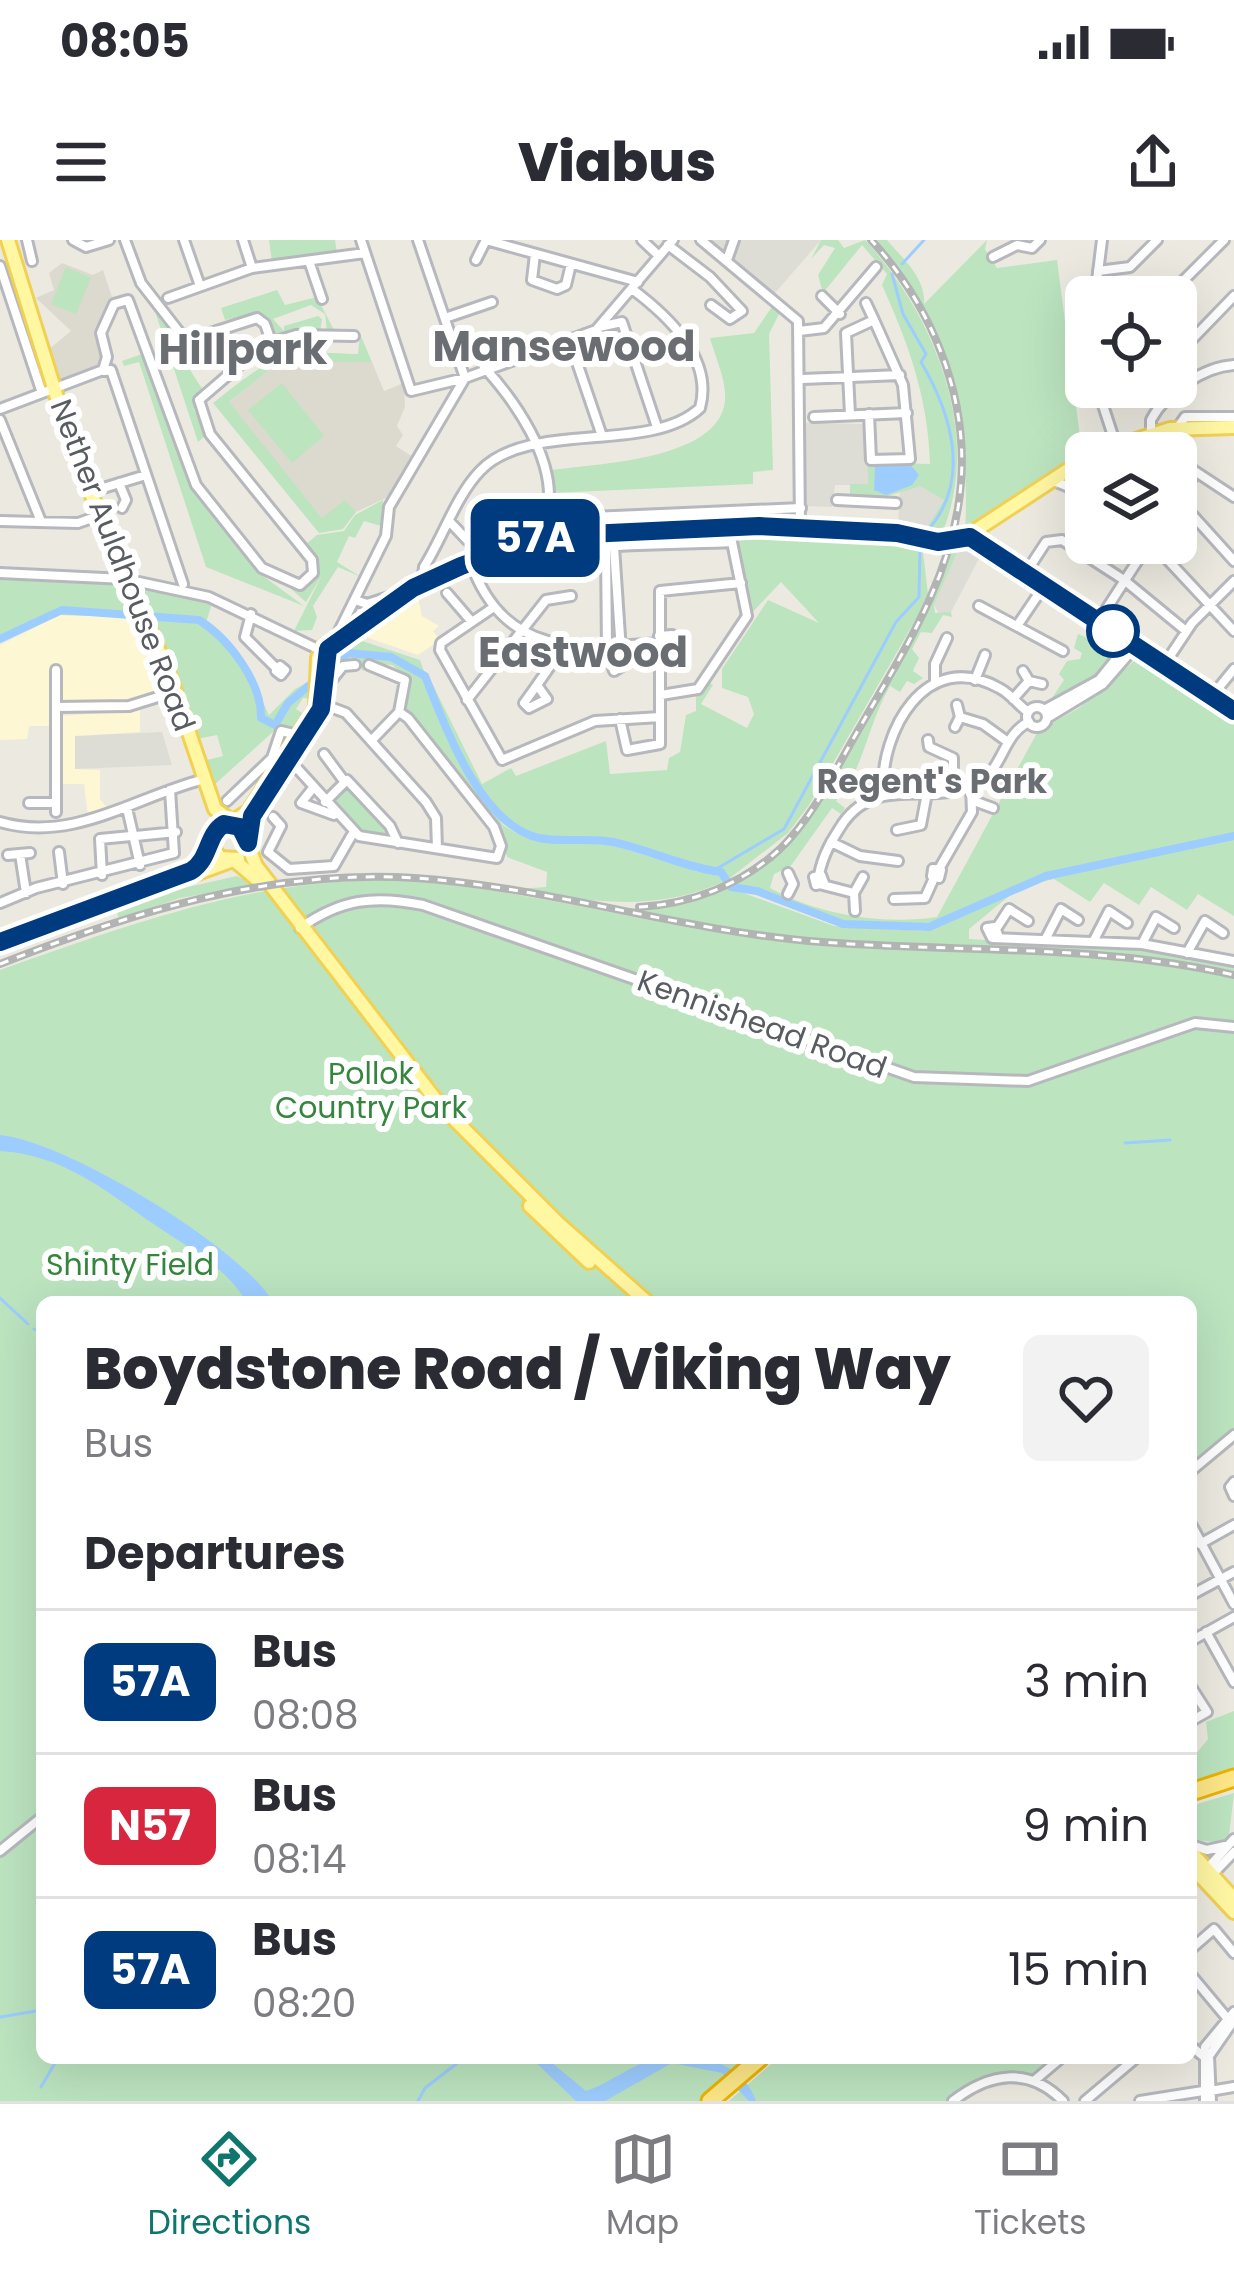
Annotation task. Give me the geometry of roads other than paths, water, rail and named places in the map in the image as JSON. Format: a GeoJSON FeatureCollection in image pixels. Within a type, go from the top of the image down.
{"type":"FeatureCollection","features":[{"type":"Feature","properties":{"kind":"highway"},"geometry":{"type":"LineString","coordinates":[[1197,1794],[1234,1782]]}},
{"type":"Feature","properties":{"kind":"highway"},"geometry":{"type":"LineString","coordinates":[[720,2098],[755,2065]]}},
{"type":"Feature","properties":{"kind":"main road","name":"Nether Auldhouse Road"},"geometry":{"type":"LineString","coordinates":[[8,240],[48,392],[176,691],[215,809],[230,824]]}},
{"type":"Feature","properties":{"kind":"main road"},"geometry":{"type":"LineString","coordinates":[[1156,432],[1218,422],[1234,427]]}},
{"type":"Feature","properties":{"kind":"main road"},"geometry":{"type":"LineString","coordinates":[[0,944],[233,860],[248,844],[252,816],[320,704],[323,651],[422,584],[539,537],[800,527],[938,542],[966,538],[1065,472]]}},
{"type":"Feature","properties":{"kind":"main road"},"geometry":{"type":"LineString","coordinates":[[0,944],[177,878],[202,863],[217,828],[246,814],[320,704]]}},
{"type":"Feature","properties":{"kind":"main road","name":"Nether Auldhouse Road"},"geometry":{"type":"LineString","coordinates":[[203,779],[211,843]]}},
{"type":"Feature","properties":{"kind":"main road"},"geometry":{"type":"LineString","coordinates":[[230,824],[243,830],[254,862],[418,1080],[556,1234],[629,1296]]}},
{"type":"Feature","properties":{"kind":"main road"},"geometry":{"type":"LineString","coordinates":[[211,843],[218,856],[233,860],[259,881],[302,926]]}},
{"type":"Feature","properties":{"kind":"main road"},"geometry":{"type":"LineString","coordinates":[[204,874],[242,873],[259,881]]}},
{"type":"Feature","properties":{"kind":"main road"},"geometry":{"type":"LineString","coordinates":[[467,1137],[640,1296]]}},
{"type":"Feature","properties":{"kind":"main road"},"geometry":{"type":"LineString","coordinates":[[1207,1875],[1234,1899]]}},
{"type":"Feature","properties":{"kind":"main road"},"geometry":{"type":"LineString","coordinates":[[1207,1875],[1234,1912]]}},
{"type":"Feature","properties":{"kind":"street"},"geometry":{"type":"LineString","coordinates":[[27,240],[32,261]]}},
{"type":"Feature","properties":{"kind":"street"},"geometry":{"type":"LineString","coordinates":[[73,240],[94,247],[109,240]]}},
{"type":"Feature","properties":{"kind":"street"},"geometry":{"type":"LineString","coordinates":[[125,240],[141,283],[183,337],[193,339],[257,318],[266,324],[271,341]]}},
{"type":"Feature","properties":{"kind":"street"},"geometry":{"type":"LineString","coordinates":[[184,240],[200,286]]}},
{"type":"Feature","properties":{"kind":"street"},"geometry":{"type":"LineString","coordinates":[[243,240],[252,268]]}},
{"type":"Feature","properties":{"kind":"street"},"geometry":{"type":"LineString","coordinates":[[361,240],[411,391],[465,378],[622,322],[657,427]]}},
{"type":"Feature","properties":{"kind":"street"},"geometry":{"type":"LineString","coordinates":[[335,640],[386,536],[389,507],[465,378],[418,240]]}},
{"type":"Feature","properties":{"kind":"street"},"geometry":{"type":"LineString","coordinates":[[422,584],[422,571],[481,470],[535,446],[657,427],[697,412],[702,388],[675,322],[635,285],[486,240],[476,260]]}},
{"type":"Feature","properties":{"kind":"street"},"geometry":{"type":"LineString","coordinates":[[642,240],[659,256]]}},
{"type":"Feature","properties":{"kind":"street"},"geometry":{"type":"LineString","coordinates":[[701,240],[792,310],[799,331],[803,379],[800,527]]}},
{"type":"Feature","properties":{"kind":"street"},"geometry":{"type":"LineString","coordinates":[[727,260],[734,240]]}},
{"type":"Feature","properties":{"kind":"street"},"geometry":{"type":"LineString","coordinates":[[993,257],[1017,243],[1032,248],[1040,240]]}},
{"type":"Feature","properties":{"kind":"street"},"geometry":{"type":"LineString","coordinates":[[1097,276],[1102,240]]}},
{"type":"Feature","properties":{"kind":"street"},"geometry":{"type":"LineString","coordinates":[[1098,271],[1130,267],[1157,240]]}},
{"type":"Feature","properties":{"kind":"street"},"geometry":{"type":"LineString","coordinates":[[1188,276],[1224,240]]}},
{"type":"Feature","properties":{"kind":"street"},"geometry":{"type":"LineString","coordinates":[[599,327],[670,243],[742,311],[733,320],[718,307]]}},
{"type":"Feature","properties":{"kind":"street"},"geometry":{"type":"LineString","coordinates":[[168,298],[252,268],[365,253]]}},
{"type":"Feature","properties":{"kind":"street"},"geometry":{"type":"LineString","coordinates":[[535,254],[532,280],[557,289],[566,285],[571,264]]}},
{"type":"Feature","properties":{"kind":"street"},"geometry":{"type":"LineString","coordinates":[[309,261],[322,299]]}},
{"type":"Feature","properties":{"kind":"street"},"geometry":{"type":"LineString","coordinates":[[0,266],[48,392]]}},
{"type":"Feature","properties":{"kind":"street"},"geometry":{"type":"LineString","coordinates":[[799,331],[824,328],[876,267]]}},
{"type":"Feature","properties":{"kind":"street"},"geometry":{"type":"LineString","coordinates":[[822,296],[840,314]]}},
{"type":"Feature","properties":{"kind":"street"},"geometry":{"type":"LineString","coordinates":[[1197,334],[1234,296]]}},
{"type":"Feature","properties":{"kind":"street"},"geometry":{"type":"LineString","coordinates":[[103,370],[102,330],[116,302],[128,300],[196,485],[266,572],[304,584],[314,569],[311,560],[215,440],[198,404],[203,390],[271,341],[296,335],[353,336]]}},
{"type":"Feature","properties":{"kind":"street"},"geometry":{"type":"LineString","coordinates":[[445,319],[492,302]]}},
{"type":"Feature","properties":{"kind":"street"},"geometry":{"type":"LineString","coordinates":[[866,303],[900,375],[910,459],[871,460],[869,414]]}},
{"type":"Feature","properties":{"kind":"street"},"geometry":{"type":"LineString","coordinates":[[850,415],[846,333],[874,320]]}},
{"type":"Feature","properties":{"kind":"street"},"geometry":{"type":"LineString","coordinates":[[569,339],[602,436]]}},
{"type":"Feature","properties":{"kind":"street"},"geometry":{"type":"LineString","coordinates":[[1151,432],[1150,420],[1168,399],[1206,372],[1234,365]]}},
{"type":"Feature","properties":{"kind":"street"},"geometry":{"type":"LineString","coordinates":[[484,368],[513,402],[535,446],[548,498],[539,537]]}},
{"type":"Feature","properties":{"kind":"street"},"geometry":{"type":"LineString","coordinates":[[0,409],[111,370],[183,584]]}},
{"type":"Feature","properties":{"kind":"street"},"geometry":{"type":"LineString","coordinates":[[803,379],[900,375]]}},
{"type":"Feature","properties":{"kind":"street"},"geometry":{"type":"LineString","coordinates":[[814,417],[907,412]]}},
{"type":"Feature","properties":{"kind":"street"},"geometry":{"type":"LineString","coordinates":[[1218,422],[1234,417]]}},
{"type":"Feature","properties":{"kind":"street"},"geometry":{"type":"LineString","coordinates":[[0,420],[40,519]]}},
{"type":"Feature","properties":{"kind":"street"},"geometry":{"type":"LineString","coordinates":[[1197,473],[1234,497]]}},
{"type":"Feature","properties":{"kind":"street"},"geometry":{"type":"LineString","coordinates":[[89,493],[146,475]]}},
{"type":"Feature","properties":{"kind":"street"},"geometry":{"type":"LineString","coordinates":[[1052,480],[1065,485]]}},
{"type":"Feature","properties":{"kind":"street"},"geometry":{"type":"LineString","coordinates":[[119,483],[126,500],[122,508]]}},
{"type":"Feature","properties":{"kind":"street"},"geometry":{"type":"LineString","coordinates":[[837,500],[896,503]]}},
{"type":"Feature","properties":{"kind":"street"},"geometry":{"type":"LineString","coordinates":[[871,532],[874,503]]}},
{"type":"Feature","properties":{"kind":"street"},"geometry":{"type":"LineString","coordinates":[[544,519],[801,508]]}},
{"type":"Feature","properties":{"kind":"street"},"geometry":{"type":"LineString","coordinates":[[0,521],[78,523],[98,516]]}},
{"type":"Feature","properties":{"kind":"street"},"geometry":{"type":"LineString","coordinates":[[1197,521],[1234,560]]}},
{"type":"Feature","properties":{"kind":"street"},"geometry":{"type":"LineString","coordinates":[[450,522],[467,540],[503,529]]}},
{"type":"Feature","properties":{"kind":"street"},"geometry":{"type":"LineString","coordinates":[[966,538],[1234,711]]}},
{"type":"Feature","properties":{"kind":"street"},"geometry":{"type":"LineString","coordinates":[[1025,574],[1053,539],[1124,580],[1186,631]]}},
{"type":"Feature","properties":{"kind":"street"},"geometry":{"type":"LineString","coordinates":[[660,643],[564,646],[519,630],[490,609],[472,567],[514,557],[733,542],[747,616],[709,676],[692,693],[661,695]]}},
{"type":"Feature","properties":{"kind":"street"},"geometry":{"type":"LineString","coordinates":[[610,548],[619,646],[618,670],[609,668],[610,548]]}},
{"type":"Feature","properties":{"kind":"street"},"geometry":{"type":"LineString","coordinates":[[1098,622],[1135,564]]}},
{"type":"Feature","properties":{"kind":"street"},"geometry":{"type":"LineString","coordinates":[[1171,564],[1234,631]]}},
{"type":"Feature","properties":{"kind":"street"},"geometry":{"type":"LineString","coordinates":[[0,573],[125,579],[209,597],[323,651]]}},
{"type":"Feature","properties":{"kind":"street"},"geometry":{"type":"LineString","coordinates":[[1164,665],[1186,631],[1234,581]]}},
{"type":"Feature","properties":{"kind":"street"},"geometry":{"type":"LineString","coordinates":[[620,719],[623,744],[631,750],[660,744],[662,590],[741,584]]}},
{"type":"Feature","properties":{"kind":"street"},"geometry":{"type":"LineString","coordinates":[[1017,626],[1044,586]]}},
{"type":"Feature","properties":{"kind":"street"},"geometry":{"type":"LineString","coordinates":[[447,593],[472,622]]}},
{"type":"Feature","properties":{"kind":"street"},"geometry":{"type":"LineString","coordinates":[[358,601],[367,604],[392,596],[397,601]]}},
{"type":"Feature","properties":{"kind":"street"},"geometry":{"type":"LineString","coordinates":[[467,700],[549,597],[571,596]]}},
{"type":"Feature","properties":{"kind":"street"},"geometry":{"type":"LineString","coordinates":[[980,606],[1063,652]]}},
{"type":"Feature","properties":{"kind":"street"},"geometry":{"type":"LineString","coordinates":[[490,609],[440,650],[502,760],[580,726],[660,718]]}},
{"type":"Feature","properties":{"kind":"street"},"geometry":{"type":"LineString","coordinates":[[251,614],[245,638],[276,668]]}},
{"type":"Feature","properties":{"kind":"street"},"geometry":{"type":"LineString","coordinates":[[935,681],[934,664],[948,637]]}},
{"type":"Feature","properties":{"kind":"street"},"geometry":{"type":"LineString","coordinates":[[818,880],[831,842],[856,806],[883,793],[927,794],[971,787],[998,763],[1012,732],[1028,717],[1046,714],[1099,680],[1133,644]]}},
{"type":"Feature","properties":{"kind":"street"},"geometry":{"type":"LineString","coordinates":[[537,685],[564,646]]}},
{"type":"Feature","properties":{"kind":"street"},"geometry":{"type":"LineString","coordinates":[[975,680],[985,654]]}},
{"type":"Feature","properties":{"kind":"street"},"geometry":{"type":"LineString","coordinates":[[322,678],[355,665]]}},
{"type":"Feature","properties":{"kind":"street"},"geometry":{"type":"LineString","coordinates":[[369,665],[405,680],[399,712],[371,741]]}},
{"type":"Feature","properties":{"kind":"street"},"geometry":{"type":"LineString","coordinates":[[1212,696],[1234,669]]}},
{"type":"Feature","properties":{"kind":"street"},"geometry":{"type":"LineString","coordinates":[[29,803],[56,807],[56,670]]}},
{"type":"Feature","properties":{"kind":"street"},"geometry":{"type":"LineString","coordinates":[[1023,671],[1029,681],[1042,684]]}},
{"type":"Feature","properties":{"kind":"street"},"geometry":{"type":"LineString","coordinates":[[883,793],[886,742],[915,698],[935,681],[975,680],[1013,698],[1040,727],[1046,714]]}},
{"type":"Feature","properties":{"kind":"street"},"geometry":{"type":"LineString","coordinates":[[1013,698],[1029,681]]}},
{"type":"Feature","properties":{"kind":"street"},"geometry":{"type":"LineString","coordinates":[[56,707],[129,706],[176,691]]}},
{"type":"Feature","properties":{"kind":"street"},"geometry":{"type":"LineString","coordinates":[[320,704],[346,713],[431,809],[437,848]]}},
{"type":"Feature","properties":{"kind":"street"},"geometry":{"type":"LineString","coordinates":[[957,705],[958,722],[983,724],[1008,742]]}},
{"type":"Feature","properties":{"kind":"street"},"geometry":{"type":"LineString","coordinates":[[287,757],[353,833],[497,858],[501,846],[494,827],[399,712]]}},
{"type":"Feature","properties":{"kind":"street"},"geometry":{"type":"LineString","coordinates":[[227,801],[272,758],[281,731],[298,735]]}},
{"type":"Feature","properties":{"kind":"street"},"geometry":{"type":"LineString","coordinates":[[922,757],[928,744],[953,758],[952,791]]}},
{"type":"Feature","properties":{"kind":"street"},"geometry":{"type":"LineString","coordinates":[[323,754],[390,826],[398,843]]}},
{"type":"Feature","properties":{"kind":"street"},"geometry":{"type":"LineString","coordinates":[[0,822],[32,829],[80,825],[203,779]]}},
{"type":"Feature","properties":{"kind":"street"},"geometry":{"type":"LineString","coordinates":[[325,802],[344,781]]}},
{"type":"Feature","properties":{"kind":"street"},"geometry":{"type":"LineString","coordinates":[[894,899],[925,898],[974,801],[971,787]]}},
{"type":"Feature","properties":{"kind":"street"},"geometry":{"type":"LineString","coordinates":[[313,788],[301,803],[335,816]]}},
{"type":"Feature","properties":{"kind":"street"},"geometry":{"type":"LineString","coordinates":[[0,903],[178,850],[170,790]]}},
{"type":"Feature","properties":{"kind":"street"},"geometry":{"type":"LineString","coordinates":[[897,830],[910,834],[925,818],[927,794]]}},
{"type":"Feature","properties":{"kind":"street"},"geometry":{"type":"LineString","coordinates":[[974,801],[993,808]]}},
{"type":"Feature","properties":{"kind":"street"},"geometry":{"type":"LineString","coordinates":[[127,808],[140,865]]}},
{"type":"Feature","properties":{"kind":"street"},"geometry":{"type":"LineString","coordinates":[[273,817],[281,826],[268,852],[289,869],[334,866],[353,833]]}},
{"type":"Feature","properties":{"kind":"street"},"geometry":{"type":"LineString","coordinates":[[101,875],[100,839],[176,832]]}},
{"type":"Feature","properties":{"kind":"street"},"geometry":{"type":"LineString","coordinates":[[831,842],[860,856],[894,857]]}},
{"type":"Feature","properties":{"kind":"street"},"geometry":{"type":"LineString","coordinates":[[59,852],[63,884]]}},
{"type":"Feature","properties":{"kind":"street"},"geometry":{"type":"LineString","coordinates":[[8,855],[25,854],[26,893]]}},
{"type":"Feature","properties":{"kind":"street"},"geometry":{"type":"LineString","coordinates":[[47,866],[61,864]]}},
{"type":"Feature","properties":{"kind":"street"},"geometry":{"type":"LineString","coordinates":[[788,873],[791,889],[818,880],[854,893]]}},
{"type":"Feature","properties":{"kind":"street"},"geometry":{"type":"LineString","coordinates":[[855,910],[854,893],[863,877]]}},
{"type":"Feature","properties":{"kind":"street","name":"Kennishead Road"},"geometry":{"type":"LineString","coordinates":[[302,926],[354,901],[385,898],[424,905],[922,1078],[1028,1081],[1195,1023],[1234,1027]]}},
{"type":"Feature","properties":{"kind":"street"},"geometry":{"type":"LineString","coordinates":[[1046,940],[1061,908],[1078,920]]}},
{"type":"Feature","properties":{"kind":"street"},"geometry":{"type":"LineString","coordinates":[[1028,921],[1009,910],[997,932],[1046,940],[1142,944],[1233,959]]}},
{"type":"Feature","properties":{"kind":"street"},"geometry":{"type":"LineString","coordinates":[[1093,942],[1109,911],[1127,923]]}},
{"type":"Feature","properties":{"kind":"street"},"geometry":{"type":"LineString","coordinates":[[1142,944],[1156,917],[1174,928]]}},
{"type":"Feature","properties":{"kind":"street"},"geometry":{"type":"LineString","coordinates":[[1187,953],[1205,921],[1223,933]]}},
{"type":"Feature","properties":{"kind":"street"},"geometry":{"type":"LineString","coordinates":[[1197,1466],[1234,1435]]}},
{"type":"Feature","properties":{"kind":"street"},"geometry":{"type":"LineString","coordinates":[[1234,1481],[1229,1486],[1234,1496]]}},
{"type":"Feature","properties":{"kind":"street"},"geometry":{"type":"LineString","coordinates":[[1201,1544],[1234,1525]]}},
{"type":"Feature","properties":{"kind":"street"},"geometry":{"type":"LineString","coordinates":[[1197,1536],[1234,1604]]}},
{"type":"Feature","properties":{"kind":"street"},"geometry":{"type":"LineString","coordinates":[[1197,1592],[1234,1572]]}},
{"type":"Feature","properties":{"kind":"street"},"geometry":{"type":"LineString","coordinates":[[1197,1637],[1234,1616]]}},
{"type":"Feature","properties":{"kind":"street"},"geometry":{"type":"LineString","coordinates":[[1206,1632],[1234,1682]]}},
{"type":"Feature","properties":{"kind":"street"},"geometry":{"type":"LineString","coordinates":[[1197,1696],[1207,1712],[1197,1718]]}},
{"type":"Feature","properties":{"kind":"street"},"geometry":{"type":"LineString","coordinates":[[0,1851],[36,1822]]}},
{"type":"Feature","properties":{"kind":"street"},"geometry":{"type":"LineString","coordinates":[[1197,1849],[1233,1846]]}},
{"type":"Feature","properties":{"kind":"street"},"geometry":{"type":"LineString","coordinates":[[1207,1875],[1233,1846]]}},
{"type":"Feature","properties":{"kind":"street"},"geometry":{"type":"LineString","coordinates":[[1207,1875],[1233,1846]]}},
{"type":"Feature","properties":{"kind":"street"},"geometry":{"type":"LineString","coordinates":[[1197,1944],[1214,1929],[1234,1953]]}},
{"type":"Feature","properties":{"kind":"street"},"geometry":{"type":"LineString","coordinates":[[1197,1981],[1232,2019],[1203,2056],[1207,2096]]}},
{"type":"Feature","properties":{"kind":"street"},"geometry":{"type":"LineString","coordinates":[[1207,2096],[1212,2039]]}},
{"type":"Feature","properties":{"kind":"street"},"geometry":{"type":"LineString","coordinates":[[1197,2051],[1203,2056]]}},
{"type":"Feature","properties":{"kind":"street"},"geometry":{"type":"LineString","coordinates":[[1035,2080],[1054,2064]]}},
{"type":"Feature","properties":{"kind":"street"},"geometry":{"type":"LineString","coordinates":[[1085,2101],[1129,2064]]}},
{"type":"Feature","properties":{"kind":"street"},"geometry":{"type":"LineString","coordinates":[[953,2101],[993,2078],[1035,2080],[1063,2101]]}},
{"type":"Feature","properties":{"kind":"street"},"geometry":{"type":"LineString","coordinates":[[1140,2101],[1207,2096],[1234,2087]]}},
{"type":"Feature","properties":{"kind":"water"},"geometry":{"type":"Polygon","coordinates":[[[909,463],[919,475],[912,485],[886,495],[874,490],[875,466],[909,463]]]}},
{"type":"Feature","properties":{"kind":"water"},"geometry":{"type":"Polygon","coordinates":[[[0,1135],[66,1156],[107,1176],[227,1254],[268,1296],[242,1296],[204,1258],[81,1176],[43,1159],[0,1151],[0,1135]]]}},
{"type":"Feature","properties":{"kind":"water"},"geometry":{"type":"Polygon","coordinates":[[[537,2064],[553,2064],[586,2091],[642,2064],[670,2064],[605,2101],[576,2101],[537,2064]]]}},
{"type":"Feature","properties":{"kind":"water"},"geometry":{"type":"Polygon","coordinates":[[[677,2064],[729,2068],[756,2101],[749,2101],[722,2073],[677,2064]]]}},
{"type":"Feature","properties":{"kind":"waterway"},"geometry":{"type":"LineString","coordinates":[[902,264],[924,240]]}},
{"type":"Feature","properties":{"kind":"waterway"},"geometry":{"type":"LineString","coordinates":[[892,274],[903,314],[926,354],[921,362],[941,403],[952,447],[949,492],[926,532]]}},
{"type":"Feature","properties":{"kind":"waterway"},"geometry":{"type":"LineString","coordinates":[[713,871],[784,829],[896,622],[919,597],[920,544]]}},
{"type":"Feature","properties":{"kind":"waterway"},"geometry":{"type":"LineString","coordinates":[[0,639],[62,610],[199,620],[241,662],[256,690],[261,718],[275,725],[288,703],[348,653],[391,657],[425,676],[467,771],[499,814],[518,829],[539,838],[613,842],[721,872],[731,887],[757,891],[843,924],[929,927],[1046,876],[1234,836]]}},
{"type":"Feature","properties":{"kind":"waterway"},"geometry":{"type":"LineString","coordinates":[[1125,1143],[1170,1140]]}},
{"type":"Feature","properties":{"kind":"waterway"},"geometry":{"type":"LineString","coordinates":[[0,1298],[28,1324]]}},
{"type":"Feature","properties":{"kind":"waterway"},"geometry":{"type":"LineString","coordinates":[[0,2017],[36,2011]]}},
{"type":"Feature","properties":{"kind":"waterway"},"geometry":{"type":"LineString","coordinates":[[41,2087],[54,2064]]}},
{"type":"Feature","properties":{"kind":"waterway"},"geometry":{"type":"LineString","coordinates":[[418,2101],[425,2088],[456,2064]]}},
{"type":"Feature","properties":{"kind":"railway"},"geometry":{"type":"LineString","coordinates":[[639,907],[696,897],[732,882],[765,862],[792,837],[822,794],[937,583],[961,483],[958,417],[928,322],[871,240]]}},
{"type":"Feature","properties":{"kind":"railway"},"geometry":{"type":"LineString","coordinates":[[0,964],[100,927],[203,898],[307,880],[361,877],[464,883],[809,941],[1075,953],[1234,975]]}},
{"type":"Feature","properties":{"kind":"district","name":"Mansewood"},"geometry":{"type":"Point","coordinates":[564,346]}},
{"type":"Feature","properties":{"kind":"district","name":"Hillpark"},"geometry":{"type":"Point","coordinates":[243,349]}},
{"type":"Feature","properties":{"kind":"district","name":"Eastwood"},"geometry":{"type":"Point","coordinates":[583,652]}},
{"type":"Feature","properties":{"kind":"district","name":"Regent's Park"},"geometry":{"type":"Point","coordinates":[932,781]}},
{"type":"Feature","properties":{"kind":"park label","name":"Pollok Country Park"},"geometry":{"type":"Point","coordinates":[371,1090]}},
{"type":"Feature","properties":{"kind":"park label","name":"Shinty Field"},"geometry":{"type":"Point","coordinates":[130,1264]}}]}
